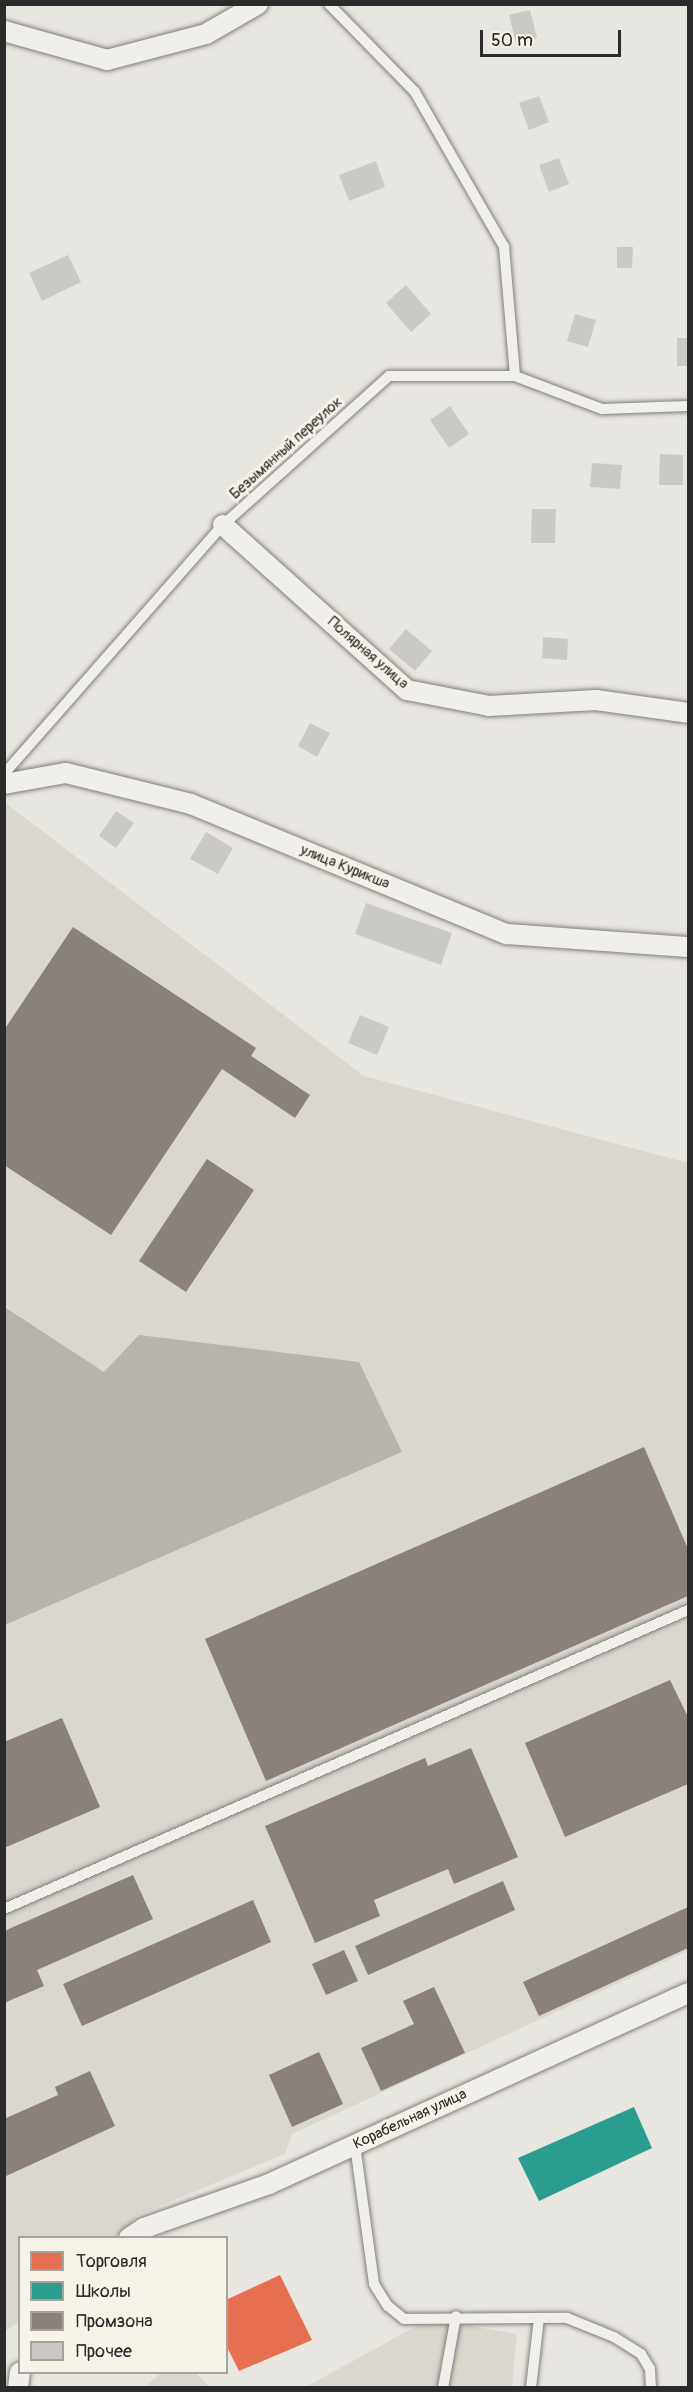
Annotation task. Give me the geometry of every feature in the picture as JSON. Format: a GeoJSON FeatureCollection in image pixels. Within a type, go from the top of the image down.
{"type":"FeatureCollection","features":[{"type":"Feature","properties":{"kind":"street"},"geometry":{"type":"LineString","coordinates":[[4,31],[107,60],[206,34],[258,4]]}},
{"type":"Feature","properties":{"kind":"street","name":"Полярная улица"},"geometry":{"type":"LineString","coordinates":[[224,525],[407,690],[489,706],[596,700],[688,713]]}},
{"type":"Feature","properties":{"kind":"street","name":"улица Курикша"},"geometry":{"type":"LineString","coordinates":[[4,784],[66,773],[191,804],[507,934],[688,947]]}},
{"type":"Feature","properties":{"kind":"street","name":"Корабельная улица"},"geometry":{"type":"LineString","coordinates":[[132,2236],[144,2228],[269,2184],[688,1993]]}},
{"type":"Feature","properties":{"kind":"lane"},"geometry":{"type":"LineString","coordinates":[[329,4],[414,92],[504,247],[515,376]]}},
{"type":"Feature","properties":{"kind":"lane","name":"Безымянный переулок"},"geometry":{"type":"LineString","coordinates":[[4,774],[224,525],[389,376],[515,376],[602,409],[688,406]]}},
{"type":"Feature","properties":{"kind":"lane"},"geometry":{"type":"LineString","coordinates":[[4,1909],[688,1610]]}},
{"type":"Feature","properties":{"kind":"lane"},"geometry":{"type":"LineString","coordinates":[[355,2145],[374,2284],[388,2306],[404,2319],[456,2316],[567,2318],[614,2337],[641,2354],[650,2369],[651,2388]]}},
{"type":"Feature","properties":{"kind":"lane"},"geometry":{"type":"LineString","coordinates":[[443,2388],[456,2316]]}},
{"type":"Feature","properties":{"kind":"lane"},"geometry":{"type":"LineString","coordinates":[[531,2388],[539,2318]]}},
{"type":"Feature","properties":{"kind":"shaded area"},"geometry":{"type":"Polygon","coordinates":[[[4,802],[364,1076],[688,1163],[688,1951],[292,2134],[285,2154],[138,2215],[116,2236],[18,2236],[18,2323],[5,2331],[5,1625],[402,1452],[104,1372],[5,1306],[4,802]]]}},
{"type":"Feature","properties":{"kind":"shaded area"},"geometry":{"type":"Polygon","coordinates":[[[5,1307],[104,1372],[139,1335],[359,1362],[402,1452],[5,1625],[5,1307]]]}},
{"type":"Feature","properties":{"kind":"shaded area"},"geometry":{"type":"Polygon","coordinates":[[[429,2319],[517,2334],[512,2387],[304,2388],[429,2319]]]}},
{"type":"Feature","properties":{"kind":"shaded area"},"geometry":{"type":"Polygon","coordinates":[[[160,2374],[197,2374],[209,2387],[144,2387],[160,2374]]]}},
{"type":"Feature","properties":{"kind":"building: Торговля"},"geometry":{"type":"Polygon","coordinates":[[[280,2275],[312,2340],[239,2371],[228,2349],[228,2299],[280,2275]]]}},
{"type":"Feature","properties":{"kind":"building: Школы"},"geometry":{"type":"Polygon","coordinates":[[[634,2107],[652,2148],[539,2201],[518,2158],[634,2107]]]}},
{"type":"Feature","properties":{"kind":"building: Промзона"},"geometry":{"type":"Polygon","coordinates":[[[73,927],[256,1048],[251,1056],[310,1095],[295,1118],[222,1069],[111,1235],[4,1165],[4,1030],[73,927]]]}},
{"type":"Feature","properties":{"kind":"building: Промзона"},"geometry":{"type":"Polygon","coordinates":[[[207,1159],[254,1190],[186,1292],[139,1261],[207,1159]]]}},
{"type":"Feature","properties":{"kind":"building: Промзона"},"geometry":{"type":"Polygon","coordinates":[[[644,1447],[688,1549],[688,1596],[266,1781],[205,1639],[644,1447]]]}},
{"type":"Feature","properties":{"kind":"building: Промзона"},"geometry":{"type":"Polygon","coordinates":[[[670,1680],[688,1717],[688,1784],[565,1837],[525,1743],[670,1680]]]}},
{"type":"Feature","properties":{"kind":"building: Промзона"},"geometry":{"type":"Polygon","coordinates":[[[62,1718],[100,1807],[4,1848],[4,1742],[62,1718]]]}},
{"type":"Feature","properties":{"kind":"building: Промзона"},"geometry":{"type":"Polygon","coordinates":[[[471,1748],[518,1857],[454,1884],[448,1869],[374,1900],[380,1916],[315,1943],[265,1826],[425,1758],[428,1766],[471,1748]]]}},
{"type":"Feature","properties":{"kind":"building: Промзона"},"geometry":{"type":"Polygon","coordinates":[[[133,1875],[153,1919],[37,1970],[44,1986],[4,2003],[4,1931],[133,1875]]]}},
{"type":"Feature","properties":{"kind":"building: Промзона"},"geometry":{"type":"Polygon","coordinates":[[[503,1881],[515,1910],[368,1975],[355,1946],[503,1881]]]}},
{"type":"Feature","properties":{"kind":"building: Промзона"},"geometry":{"type":"Polygon","coordinates":[[[253,1900],[271,1942],[82,2026],[63,1984],[253,1900]]]}},
{"type":"Feature","properties":{"kind":"building: Промзона"},"geometry":{"type":"Polygon","coordinates":[[[688,1907],[688,1948],[539,2016],[523,1982],[688,1907]]]}},
{"type":"Feature","properties":{"kind":"building: Промзона"},"geometry":{"type":"Polygon","coordinates":[[[344,1950],[358,1981],[326,1995],[312,1964],[344,1950]]]}},
{"type":"Feature","properties":{"kind":"building: Промзона"},"geometry":{"type":"Polygon","coordinates":[[[434,1987],[465,2053],[381,2091],[361,2048],[414,2024],[403,2001],[434,1987]]]}},
{"type":"Feature","properties":{"kind":"building: Промзона"},"geometry":{"type":"Polygon","coordinates":[[[319,2052],[343,2104],[292,2127],[269,2075],[319,2052]]]}},
{"type":"Feature","properties":{"kind":"building: Промзона"},"geometry":{"type":"Polygon","coordinates":[[[90,2071],[115,2126],[4,2177],[4,2119],[58,2095],[55,2087],[90,2071]]]}},
{"type":"Feature","properties":{"kind":"building: Прочее"},"geometry":{"type":"Polygon","coordinates":[[[530,10],[537,38],[516,43],[509,15],[530,10]]]}},
{"type":"Feature","properties":{"kind":"building: Прочее"},"geometry":{"type":"Polygon","coordinates":[[[539,96],[549,122],[529,130],[519,103],[539,96]]]}},
{"type":"Feature","properties":{"kind":"building: Прочее"},"geometry":{"type":"Polygon","coordinates":[[[559,158],[569,184],[549,192],[539,165],[559,158]]]}},
{"type":"Feature","properties":{"kind":"building: Прочее"},"geometry":{"type":"Polygon","coordinates":[[[376,161],[385,187],[349,201],[339,175],[376,161]]]}},
{"type":"Feature","properties":{"kind":"building: Прочее"},"geometry":{"type":"Polygon","coordinates":[[[617,247],[633,247],[632,268],[617,268],[617,247]]]}},
{"type":"Feature","properties":{"kind":"building: Прочее"},"geometry":{"type":"Polygon","coordinates":[[[68,255],[81,282],[42,301],[29,273],[68,255]]]}},
{"type":"Feature","properties":{"kind":"building: Прочее"},"geometry":{"type":"Polygon","coordinates":[[[406,285],[431,314],[411,332],[386,303],[406,285]]]}},
{"type":"Feature","properties":{"kind":"building: Прочее"},"geometry":{"type":"Polygon","coordinates":[[[575,314],[596,320],[588,347],[567,341],[575,314]]]}},
{"type":"Feature","properties":{"kind":"building: Прочее"},"geometry":{"type":"Polygon","coordinates":[[[677,338],[688,338],[688,366],[677,366],[677,338]]]}},
{"type":"Feature","properties":{"kind":"building: Прочее"},"geometry":{"type":"Polygon","coordinates":[[[450,406],[469,434],[449,448],[430,420],[450,406]]]}},
{"type":"Feature","properties":{"kind":"building: Прочее"},"geometry":{"type":"Polygon","coordinates":[[[660,454],[683,455],[683,485],[659,485],[660,454]]]}},
{"type":"Feature","properties":{"kind":"building: Прочее"},"geometry":{"type":"Polygon","coordinates":[[[592,463],[622,465],[620,489],[590,487],[592,463]]]}},
{"type":"Feature","properties":{"kind":"building: Прочее"},"geometry":{"type":"Polygon","coordinates":[[[532,509],[556,509],[555,543],[531,543],[532,509]]]}},
{"type":"Feature","properties":{"kind":"building: Прочее"},"geometry":{"type":"Polygon","coordinates":[[[406,629],[432,651],[415,671],[389,649],[406,629]]]}},
{"type":"Feature","properties":{"kind":"building: Прочее"},"geometry":{"type":"Polygon","coordinates":[[[543,637],[568,639],[567,660],[542,658],[543,637]]]}},
{"type":"Feature","properties":{"kind":"building: Прочее"},"geometry":{"type":"Polygon","coordinates":[[[310,723],[330,733],[317,757],[298,746],[310,723]]]}},
{"type":"Feature","properties":{"kind":"building: Прочее"},"geometry":{"type":"Polygon","coordinates":[[[116,811],[134,823],[116,848],[99,836],[116,811]]]}},
{"type":"Feature","properties":{"kind":"building: Прочее"},"geometry":{"type":"Polygon","coordinates":[[[206,832],[233,848],[218,874],[190,859],[206,832]]]}},
{"type":"Feature","properties":{"kind":"building: Прочее"},"geometry":{"type":"Polygon","coordinates":[[[366,903],[452,933],[441,965],[355,934],[366,903]]]}},
{"type":"Feature","properties":{"kind":"building: Прочее"},"geometry":{"type":"Polygon","coordinates":[[[360,1015],[389,1027],[377,1055],[348,1043],[360,1015]]]}}]}
